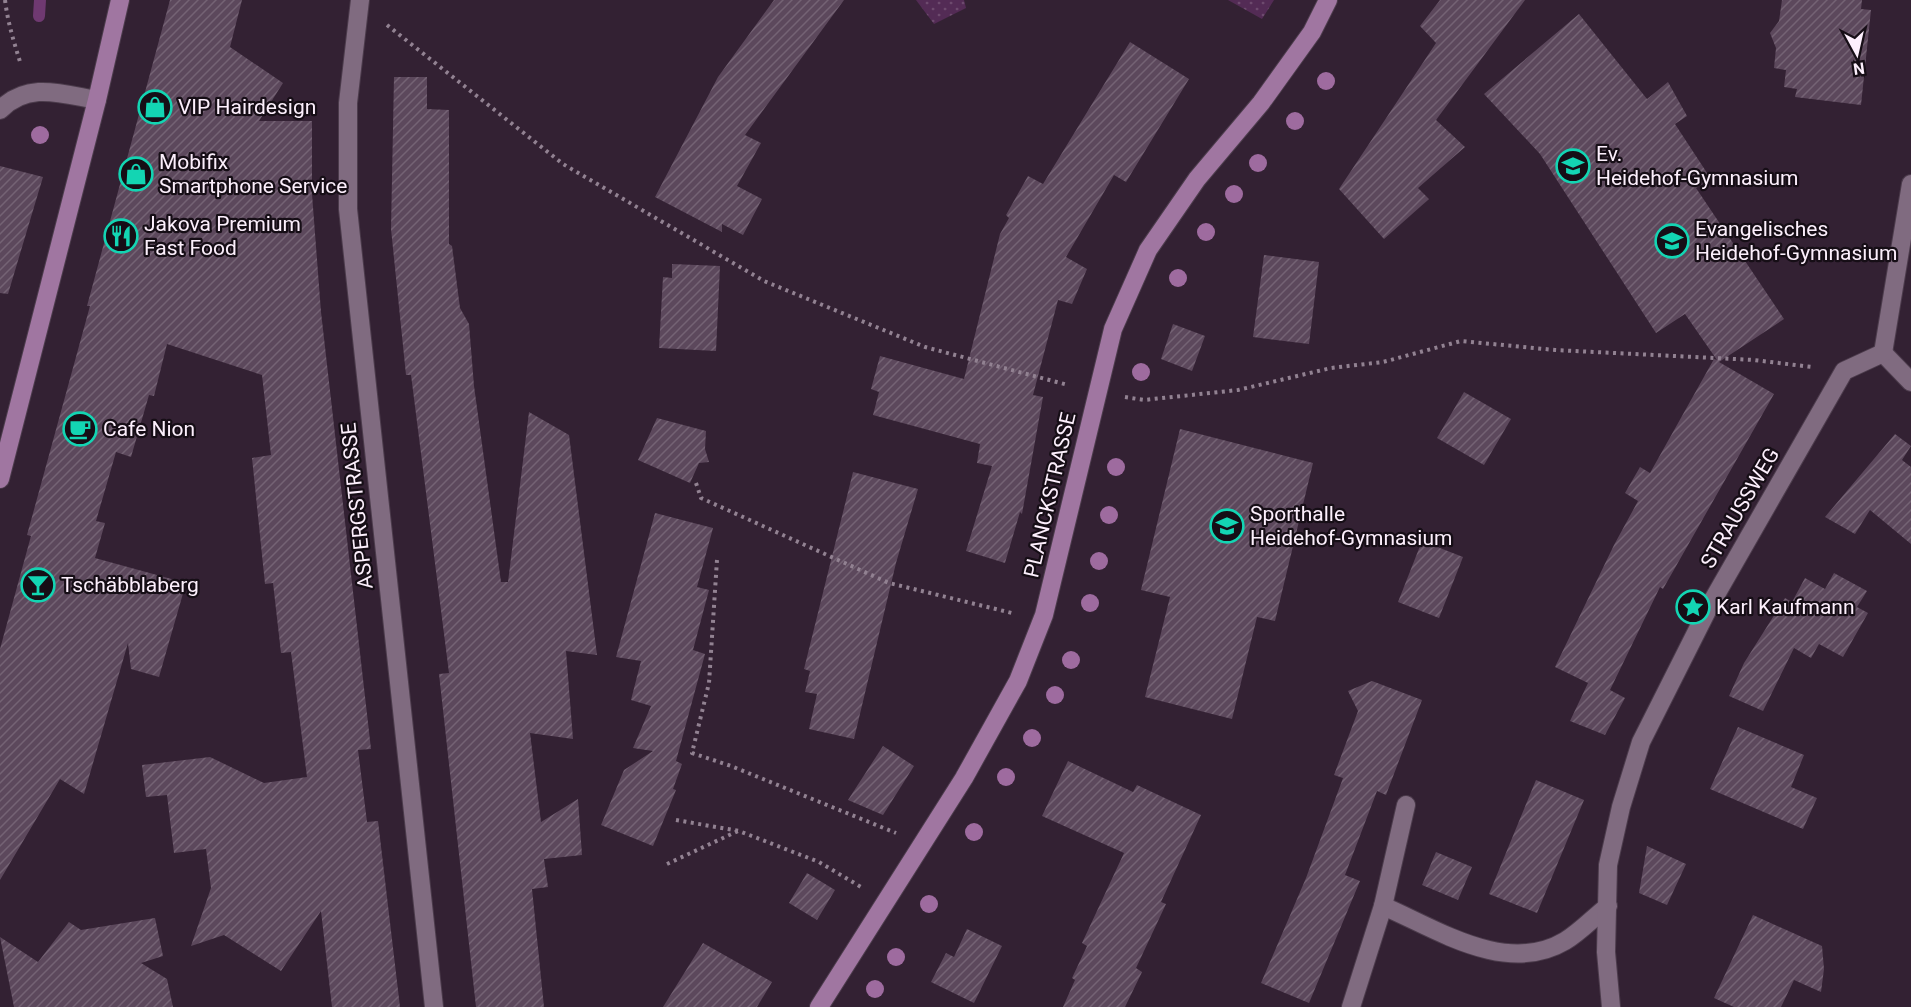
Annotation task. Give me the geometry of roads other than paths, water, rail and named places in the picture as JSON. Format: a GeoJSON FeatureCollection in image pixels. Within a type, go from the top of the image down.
{"type":"FeatureCollection","features":[{"type":"Feature","properties":{"kind":"main road"},"geometry":{"type":"LineString","coordinates":[[0,479],[98,100],[120,0]]}},
{"type":"Feature","properties":{"kind":"main road","name":"PLANCKSTRASSE"},"geometry":{"type":"LineString","coordinates":[[819,1007],[964,778],[1018,681],[1042,620],[1072,505],[1113,329],[1148,250],[1197,179],[1267,94],[1312,32],[1328,0]]}},
{"type":"Feature","properties":{"kind":"street","name":"ASPERGSTRASSE"},"geometry":{"type":"LineString","coordinates":[[360,0],[348,103],[348,209],[434,1007]]}},
{"type":"Feature","properties":{"kind":"street"},"geometry":{"type":"LineString","coordinates":[[0,110],[12,97],[29,92],[60,93],[98,100]]}},
{"type":"Feature","properties":{"kind":"street"},"geometry":{"type":"LineString","coordinates":[[1911,184],[1883,353],[1911,382]]}},
{"type":"Feature","properties":{"kind":"street","name":"STRAUSSWEG"},"geometry":{"type":"LineString","coordinates":[[1611,1007],[1606,952],[1608,865],[1621,807],[1641,742],[1710,605],[1844,371],[1883,353]]}},
{"type":"Feature","properties":{"kind":"street"},"geometry":{"type":"LineString","coordinates":[[1351,1007],[1383,906],[1406,805]]}},
{"type":"Feature","properties":{"kind":"street"},"geometry":{"type":"LineString","coordinates":[[1383,906],[1486,950],[1512,954],[1533,952],[1564,941],[1608,906]]}},
{"type":"Feature","properties":{"kind":"waterway"},"geometry":{"type":"LineString","coordinates":[[39,16],[40,0]]}},
{"type":"Feature","properties":{"kind":"place","name":"VIP Hairdesign"},"geometry":{"type":"Point","coordinates":[155,107]}},
{"type":"Feature","properties":{"kind":"place","name":"Ev. Heidehof-Gymnasium"},"geometry":{"type":"Point","coordinates":[1573,166]}},
{"type":"Feature","properties":{"kind":"place","name":"Mobifix Smartphone Service"},"geometry":{"type":"Point","coordinates":[136,174]}},
{"type":"Feature","properties":{"kind":"place","name":"Jakova Premium Fast Food"},"geometry":{"type":"Point","coordinates":[121,236]}},
{"type":"Feature","properties":{"kind":"place","name":"Evangelisches Heidehof-Gymnasium"},"geometry":{"type":"Point","coordinates":[1672,241]}},
{"type":"Feature","properties":{"kind":"place","name":"Cafe Nion"},"geometry":{"type":"Point","coordinates":[80,429]}},
{"type":"Feature","properties":{"kind":"place","name":"Sporthalle Heidehof-Gymnasium"},"geometry":{"type":"Point","coordinates":[1227,526]}},
{"type":"Feature","properties":{"kind":"place","name":"Tschäbblaberg"},"geometry":{"type":"Point","coordinates":[38,585]}},
{"type":"Feature","properties":{"kind":"place","name":"Karl Kaufmann"},"geometry":{"type":"Point","coordinates":[1693,607]}}]}
